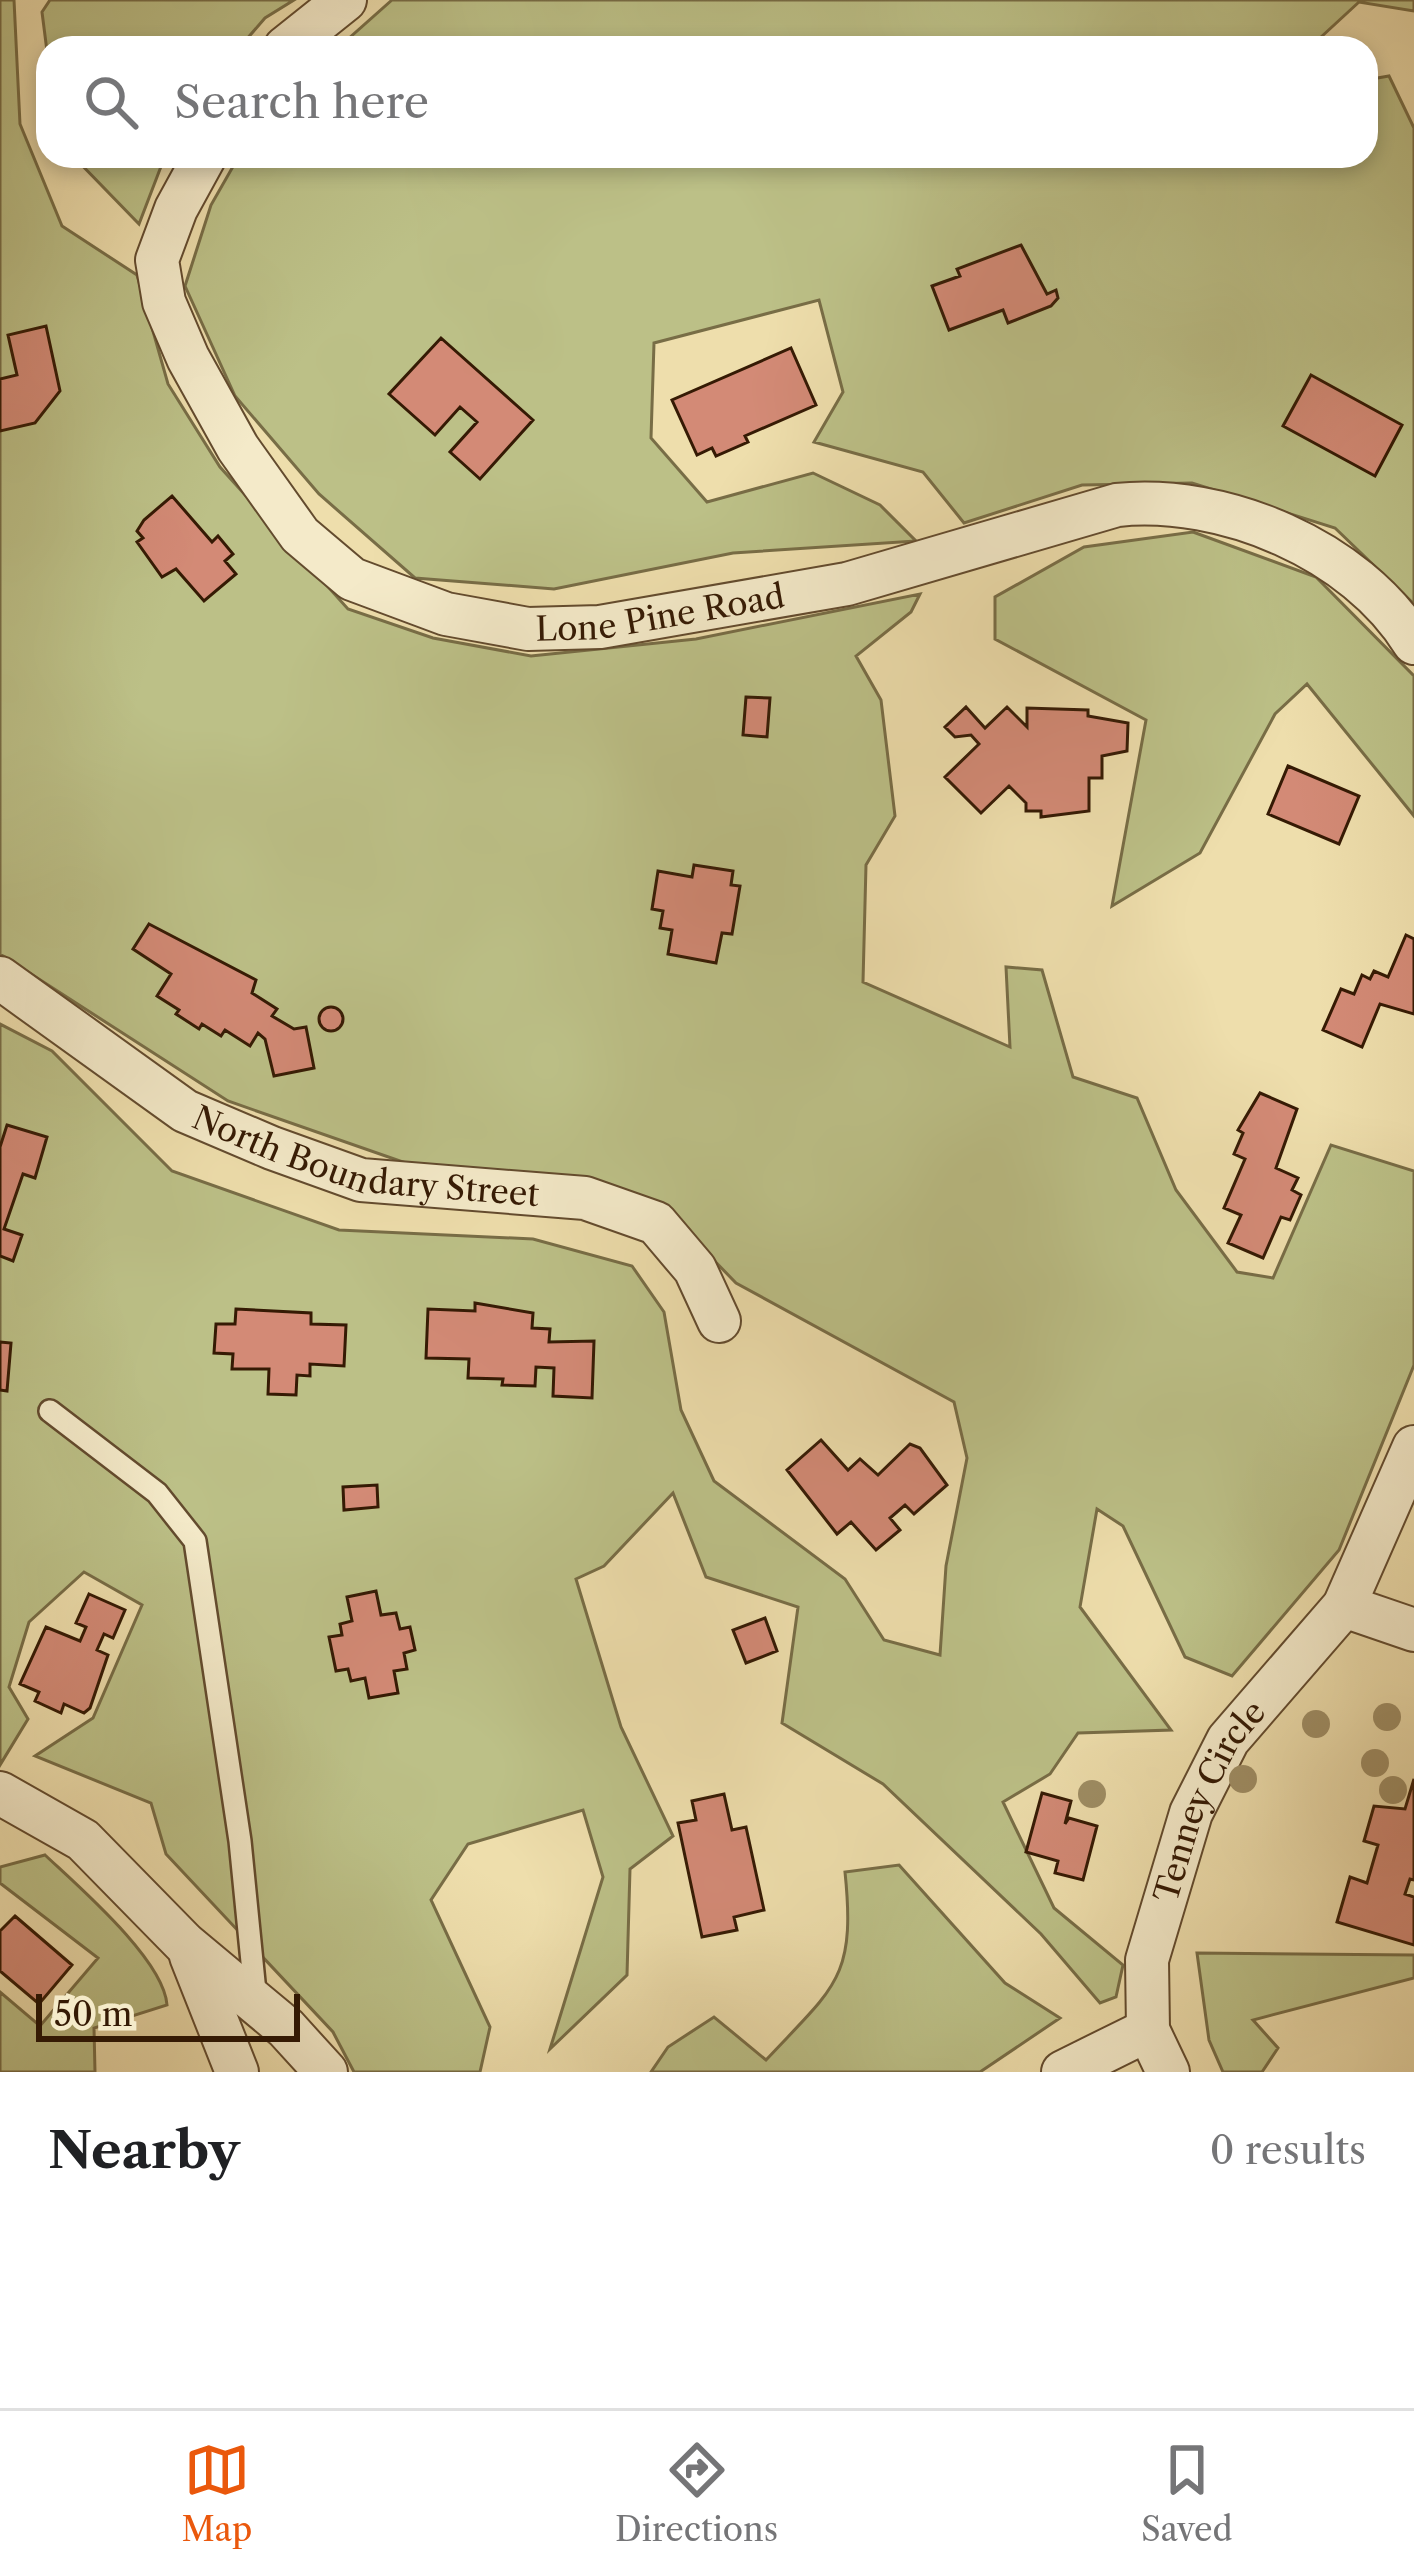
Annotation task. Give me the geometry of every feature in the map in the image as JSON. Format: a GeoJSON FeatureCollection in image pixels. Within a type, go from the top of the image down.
{"type":"FeatureCollection","features":[{"type":"Feature","properties":{"kind":"street"},"geometry":{"type":"LineString","coordinates":[[300,36],[344,0]]}},
{"type":"Feature","properties":{"kind":"street","name":"Lone Pine Road"},"geometry":{"type":"LineString","coordinates":[[198,168],[176,208],[157,260],[164,302],[188,358],[238,448],[300,535],[352,579],[446,614],[528,629],[600,627],[847,584],[1117,505],[1161,501],[1207,508],[1269,529],[1341,569],[1402,624],[1414,643]]}},
{"type":"Feature","properties":{"kind":"street","name":"North Boundary Street"},"geometry":{"type":"LineString","coordinates":[[0,978],[185,1111],[272,1148],[361,1180],[585,1198],[656,1223],[695,1269],[719,1321]]}},
{"type":"Feature","properties":{"kind":"street","name":"Tenney Circle"},"geometry":{"type":"LineString","coordinates":[[1148,2030],[1147,1960],[1206,1778],[1259,1700],[1344,1606],[1414,1447]]}},
{"type":"Feature","properties":{"kind":"street"},"geometry":{"type":"LineString","coordinates":[[1344,1606],[1414,1630]]}},
{"type":"Feature","properties":{"kind":"street"},"geometry":{"type":"LineString","coordinates":[[0,1793],[83,1840],[185,1944],[256,2003],[326,2072]]}},
{"type":"Feature","properties":{"kind":"street"},"geometry":{"type":"LineString","coordinates":[[185,1944],[237,2072]]}},
{"type":"Feature","properties":{"kind":"street"},"geometry":{"type":"LineString","coordinates":[[1063,2072],[1148,2030],[1168,2072]]}},
{"type":"Feature","properties":{"kind":"lane"},"geometry":{"type":"LineString","coordinates":[[50,1411],[157,1493],[195,1541],[240,1841],[256,2003]]}},
{"type":"Feature","properties":{"kind":"green space"},"geometry":{"type":"Polygon","coordinates":[[[0,0],[14,0],[20,124],[62,226],[137,275],[168,384],[220,467],[348,609],[433,638],[531,656],[696,639],[920,594],[911,612],[856,656],[881,700],[895,816],[866,865],[863,982],[1010,1047],[1006,967],[1042,970],[1073,1077],[1137,1098],[1176,1190],[1237,1272],[1273,1278],[1331,1145],[1414,1171],[1414,1365],[1339,1550],[1232,1676],[1185,1657],[1123,1526],[1097,1509],[1080,1607],[1171,1730],[1078,1733],[1050,1774],[1003,1802],[1054,1908],[1123,1965],[1116,1997],[1100,2003],[1041,1934],[883,1784],[782,1723],[798,1607],[706,1577],[673,1493],[604,1566],[576,1579],[621,1727],[673,1836],[630,1869],[627,1975],[550,2049],[603,1877],[583,1810],[468,1844],[431,1900],[490,2027],[480,2072],[354,2072],[333,2032],[166,1854],[151,1803],[35,1756],[93,1718],[142,1605],[84,1572],[29,1622],[9,1687],[28,1719],[0,1765],[0,1024],[52,1051],[172,1171],[339,1230],[533,1239],[632,1266],[664,1312],[681,1410],[714,1481],[845,1579],[884,1640],[940,1655],[946,1566],[967,1458],[954,1402],[736,1283],[665,1210],[420,1168],[228,1101],[0,954],[0,0]]]}},
{"type":"Feature","properties":{"kind":"green space"},"geometry":{"type":"Polygon","coordinates":[[[50,0],[294,0],[265,18],[249,36],[45,36],[42,12],[50,0]]]}},
{"type":"Feature","properties":{"kind":"green space"},"geometry":{"type":"Polygon","coordinates":[[[392,0],[1414,0],[1414,11],[1359,2],[1322,36],[352,36],[392,0]]]}},
{"type":"Feature","properties":{"kind":"green space"},"geometry":{"type":"Polygon","coordinates":[[[1389,76],[1414,128],[1414,604],[1335,528],[1192,483],[1082,485],[964,523],[923,472],[814,442],[843,392],[819,300],[654,343],[651,438],[707,502],[813,473],[880,505],[916,541],[733,553],[554,589],[415,578],[319,494],[235,396],[185,286],[211,205],[232,168],[1378,168],[1378,78],[1389,76]]]}},
{"type":"Feature","properties":{"kind":"green space"},"geometry":{"type":"Polygon","coordinates":[[[85,168],[160,168],[139,224],[85,168]]]}},
{"type":"Feature","properties":{"kind":"green space"},"geometry":{"type":"Polygon","coordinates":[[[1193,532],[1316,577],[1414,676],[1414,816],[1307,684],[1275,714],[1200,853],[1112,906],[1146,720],[995,639],[995,597],[1084,547],[1193,532]]]}},
{"type":"Feature","properties":{"kind":"green space"},"geometry":{"type":"Polygon","coordinates":[[[45,1855],[136,1946],[162,1987],[167,2005],[94,2028],[95,2072],[0,2072],[0,1992],[40,2026],[98,1958],[0,1883],[0,1867],[45,1855]]]}},
{"type":"Feature","properties":{"kind":"green space"},"geometry":{"type":"Polygon","coordinates":[[[899,1865],[1005,1983],[1060,2018],[980,2072],[651,2072],[668,2047],[714,2017],[766,2060],[836,1978],[847,1936],[845,1872],[899,1865]]]}},
{"type":"Feature","properties":{"kind":"green space"},"geometry":{"type":"Polygon","coordinates":[[[1197,1953],[1414,1955],[1414,1978],[1253,2020],[1278,2048],[1262,2072],[1223,2072],[1209,2040],[1197,1953]]]}},
{"type":"Feature","properties":{"kind":"building"},"geometry":{"type":"Polygon","coordinates":[[[1021,245],[1047,294],[1056,290],[1058,298],[1051,306],[1008,323],[1003,310],[949,330],[932,286],[960,276],[957,269],[1021,245]]]}},
{"type":"Feature","properties":{"kind":"building"},"geometry":{"type":"Polygon","coordinates":[[[46,326],[60,391],[35,423],[0,431],[0,379],[17,375],[8,335],[46,326]]]}},
{"type":"Feature","properties":{"kind":"building"},"geometry":{"type":"Polygon","coordinates":[[[441,338],[533,420],[480,479],[450,452],[477,422],[460,407],[435,435],[389,394],[441,338]]]}},
{"type":"Feature","properties":{"kind":"building"},"geometry":{"type":"Polygon","coordinates":[[[791,348],[816,405],[745,436],[748,442],[716,456],[712,448],[697,455],[672,400],[791,348]]]}},
{"type":"Feature","properties":{"kind":"building"},"geometry":{"type":"Polygon","coordinates":[[[1311,375],[1402,425],[1375,476],[1283,426],[1311,375]]]}},
{"type":"Feature","properties":{"kind":"building"},"geometry":{"type":"Polygon","coordinates":[[[172,496],[212,542],[218,536],[233,554],[225,561],[236,574],[204,601],[176,569],[162,577],[137,542],[143,538],[137,531],[144,520],[172,496]]]}},
{"type":"Feature","properties":{"kind":"building"},"geometry":{"type":"Polygon","coordinates":[[[746,697],[770,698],[767,737],[743,735],[746,697]]]}},
{"type":"Feature","properties":{"kind":"building"},"geometry":{"type":"Polygon","coordinates":[[[966,707],[985,728],[1007,707],[1027,727],[1027,708],[1088,710],[1088,716],[1128,723],[1127,751],[1102,756],[1102,778],[1089,778],[1089,811],[1041,817],[1041,811],[1026,811],[1026,803],[1009,786],[981,813],[945,777],[979,744],[971,735],[955,737],[945,727],[966,707]]]}},
{"type":"Feature","properties":{"kind":"building"},"geometry":{"type":"Polygon","coordinates":[[[1288,766],[1359,796],[1339,844],[1268,814],[1288,766]]]}},
{"type":"Feature","properties":{"kind":"building"},"geometry":{"type":"Polygon","coordinates":[[[694,865],[733,871],[731,885],[740,886],[732,934],[722,933],[716,963],[668,954],[672,930],[660,928],[663,911],[652,909],[658,871],[692,877],[694,865]]]}},
{"type":"Feature","properties":{"kind":"building"},"geometry":{"type":"Polygon","coordinates":[[[149,924],[256,980],[252,993],[277,1009],[272,1016],[294,1029],[306,1027],[314,1068],[274,1076],[265,1039],[258,1033],[250,1046],[225,1030],[221,1036],[202,1024],[199,1029],[176,1014],[179,1010],[157,996],[171,974],[133,949],[149,924]]]}},
{"type":"Feature","properties":{"kind":"building"},"geometry":{"type":"Polygon","coordinates":[[[1406,935],[1414,939],[1414,1014],[1380,1004],[1362,1047],[1323,1030],[1341,989],[1354,994],[1362,975],[1370,979],[1374,971],[1388,977],[1406,935]]]}},
{"type":"Feature","properties":{"kind":"building"},"geometry":{"type":"Polygon","coordinates":[[[331,1007],[340,1010],[340,1028],[331,1031],[322,1028],[319,1019],[322,1010],[331,1007]]]}},
{"type":"Feature","properties":{"kind":"building"},"geometry":{"type":"Polygon","coordinates":[[[1260,1093],[1297,1109],[1276,1168],[1298,1178],[1292,1190],[1301,1195],[1290,1220],[1281,1217],[1263,1258],[1228,1243],[1241,1215],[1224,1208],[1245,1159],[1234,1154],[1243,1133],[1238,1130],[1260,1093]]]}},
{"type":"Feature","properties":{"kind":"building"},"geometry":{"type":"Polygon","coordinates":[[[7,1125],[47,1137],[35,1178],[23,1174],[4,1229],[22,1235],[13,1261],[0,1256],[0,1147],[7,1125]]]}},
{"type":"Feature","properties":{"kind":"building"},"geometry":{"type":"Polygon","coordinates":[[[475,1303],[533,1313],[532,1328],[550,1329],[549,1342],[594,1341],[592,1398],[553,1396],[554,1368],[536,1367],[535,1386],[502,1385],[503,1379],[468,1378],[469,1359],[426,1358],[428,1309],[475,1311],[475,1303]]]}},
{"type":"Feature","properties":{"kind":"building"},"geometry":{"type":"Polygon","coordinates":[[[236,1309],[311,1313],[311,1324],[346,1325],[344,1366],[310,1364],[310,1376],[297,1375],[296,1395],[268,1394],[269,1369],[232,1369],[233,1354],[214,1353],[216,1324],[235,1324],[236,1309]]]}},
{"type":"Feature","properties":{"kind":"building"},"geometry":{"type":"Polygon","coordinates":[[[0,1342],[11,1343],[7,1391],[0,1390],[0,1342]]]}},
{"type":"Feature","properties":{"kind":"building"},"geometry":{"type":"Polygon","coordinates":[[[821,1440],[848,1470],[860,1459],[878,1475],[910,1444],[920,1448],[947,1485],[914,1514],[905,1505],[890,1518],[900,1530],[876,1550],[851,1522],[837,1534],[787,1470],[821,1440]]]}},
{"type":"Feature","properties":{"kind":"building"},"geometry":{"type":"Polygon","coordinates":[[[377,1485],[378,1507],[344,1510],[343,1487],[377,1485]]]}},
{"type":"Feature","properties":{"kind":"building"},"geometry":{"type":"Polygon","coordinates":[[[376,1591],[381,1615],[396,1613],[400,1629],[410,1627],[415,1650],[404,1653],[407,1669],[394,1671],[398,1693],[369,1698],[365,1678],[351,1681],[348,1669],[336,1671],[329,1637],[342,1635],[340,1624],[352,1621],[347,1597],[376,1591]]]}},
{"type":"Feature","properties":{"kind":"building"},"geometry":{"type":"Polygon","coordinates":[[[89,1594],[125,1610],[113,1638],[104,1634],[97,1650],[108,1655],[90,1708],[84,1713],[64,1704],[61,1713],[35,1701],[39,1692],[20,1684],[46,1627],[80,1641],[86,1627],[76,1623],[89,1594]]]}},
{"type":"Feature","properties":{"kind":"building"},"geometry":{"type":"Polygon","coordinates":[[[765,1618],[777,1651],[746,1663],[733,1630],[765,1618]]]}},
{"type":"Feature","properties":{"kind":"building"},"geometry":{"type":"Polygon","coordinates":[[[1414,1779],[1414,1880],[1410,1879],[1405,1894],[1414,1897],[1414,1945],[1337,1922],[1350,1877],[1367,1883],[1378,1845],[1364,1841],[1374,1806],[1405,1809],[1414,1779]]]}},
{"type":"Feature","properties":{"kind":"building"},"geometry":{"type":"Polygon","coordinates":[[[1042,1793],[1071,1801],[1065,1824],[1069,1818],[1097,1826],[1083,1880],[1055,1873],[1058,1861],[1026,1852],[1042,1793]]]}},
{"type":"Feature","properties":{"kind":"building"},"geometry":{"type":"Polygon","coordinates":[[[724,1794],[732,1830],[746,1827],[764,1910],[734,1917],[737,1930],[702,1937],[678,1823],[696,1820],[692,1801],[724,1794]]]}},
{"type":"Feature","properties":{"kind":"building"},"geometry":{"type":"Polygon","coordinates":[[[15,1916],[72,1965],[39,2004],[0,1971],[0,1931],[15,1916]]]}}]}
